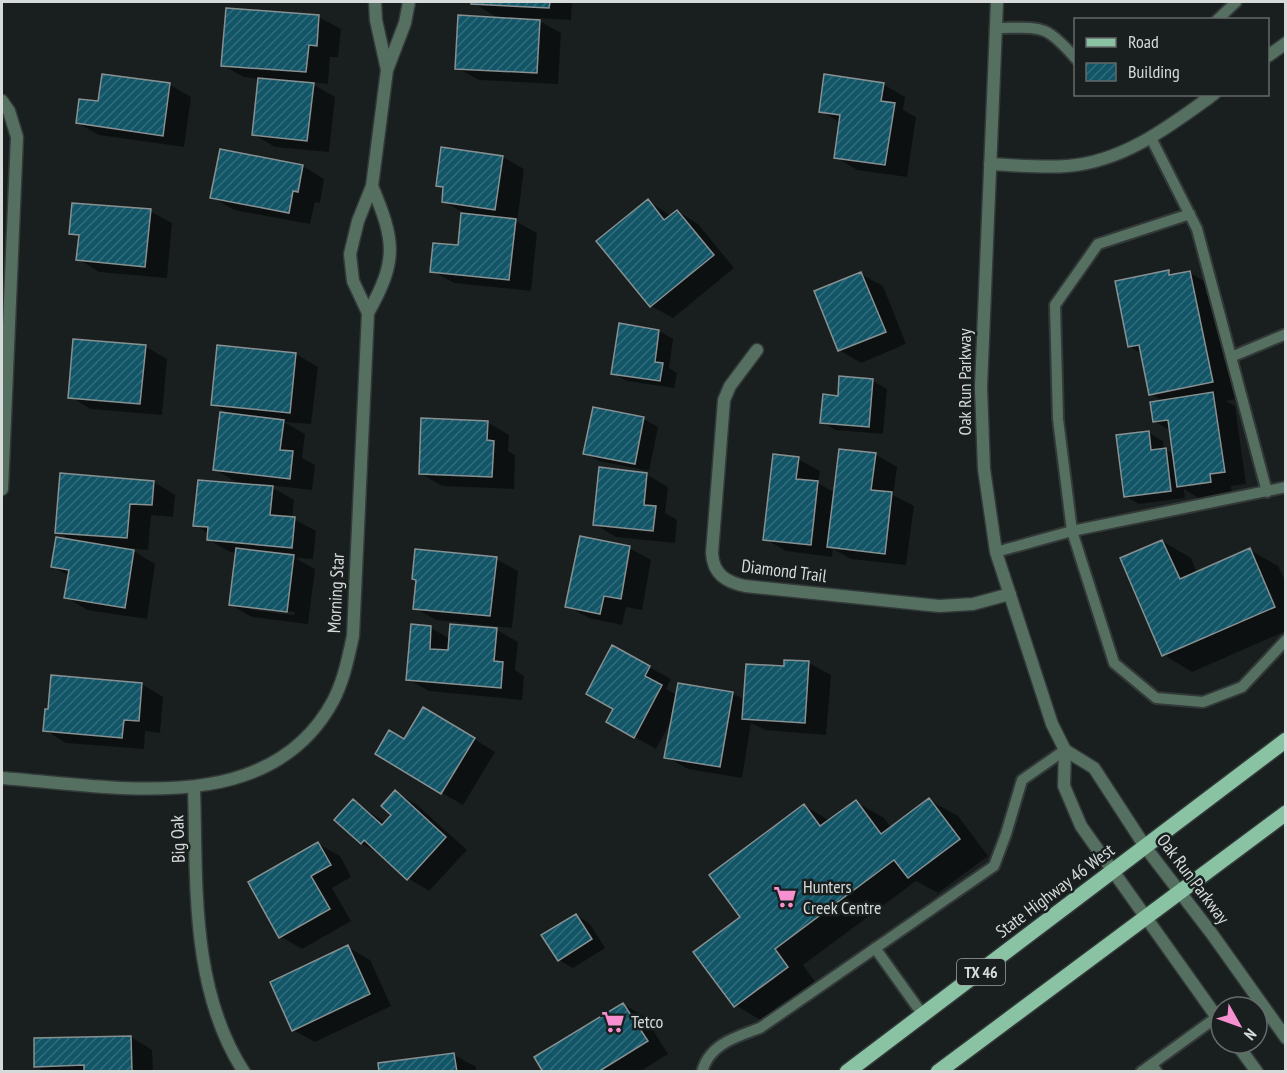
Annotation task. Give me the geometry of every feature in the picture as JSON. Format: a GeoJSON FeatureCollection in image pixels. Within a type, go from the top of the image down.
{"type":"FeatureCollection","features":[{"type":"Feature","properties":{"kind":"main road","name":"State Highway 46 West"},"geometry":{"type":"LineString","coordinates":[[847,1071],[1146,848],[1286,740]]}},
{"type":"Feature","properties":{"kind":"main road"},"geometry":{"type":"LineString","coordinates":[[938,1071],[1286,813]]}},
{"type":"Feature","properties":{"kind":"street","name":"Morning Star"},"geometry":{"type":"LineString","coordinates":[[375,2],[376,20],[387,70]]}},
{"type":"Feature","properties":{"kind":"street","name":"Morning Star"},"geometry":{"type":"LineString","coordinates":[[368,313],[353,281],[350,254],[358,221],[372,186],[387,70],[405,23],[409,2]]}},
{"type":"Feature","properties":{"kind":"street","name":"Oak Run Parkway"},"geometry":{"type":"LineString","coordinates":[[997,2],[981,387],[984,469],[996,552],[1052,724],[1065,750],[1064,786],[1082,826],[1209,1006]]}},
{"type":"Feature","properties":{"kind":"street"},"geometry":{"type":"LineString","coordinates":[[1269,55],[1286,43]]}},
{"type":"Feature","properties":{"kind":"street"},"geometry":{"type":"LineString","coordinates":[[990,164],[1069,166],[1123,152],[1151,138],[1211,96]]}},
{"type":"Feature","properties":{"kind":"street"},"geometry":{"type":"LineString","coordinates":[[2,101],[9,111],[17,137],[2,489]]}},
{"type":"Feature","properties":{"kind":"street","name":"Morning Star"},"geometry":{"type":"LineString","coordinates":[[194,788],[255,773],[300,744],[329,708],[345,671],[353,636],[368,313],[385,284],[392,254],[388,223],[372,186]]}},
{"type":"Feature","properties":{"kind":"street","name":"Diamond Trail"},"geometry":{"type":"LineString","coordinates":[[757,350],[730,386],[724,400],[712,553],[715,569],[721,576],[728,581],[745,586],[939,606],[973,604],[1010,594]]}},
{"type":"Feature","properties":{"kind":"street","name":"Oak Run Parkway"},"geometry":{"type":"LineString","coordinates":[[1065,750],[1094,768],[1146,848],[1286,1038]]}},
{"type":"Feature","properties":{"kind":"street","name":"Big Oak"},"geometry":{"type":"LineString","coordinates":[[2,778],[125,787],[194,788],[198,896],[208,992],[224,1037],[244,1071]]}},
{"type":"Feature","properties":{"kind":"street"},"geometry":{"type":"LineString","coordinates":[[1245,1055],[1257,1071]]}},
{"type":"Feature","properties":{"kind":"lane"},"geometry":{"type":"LineString","coordinates":[[1219,18],[1236,2]]}},
{"type":"Feature","properties":{"kind":"lane"},"geometry":{"type":"LineString","coordinates":[[995,28],[1039,28],[1056,36],[1074,57]]}},
{"type":"Feature","properties":{"kind":"lane"},"geometry":{"type":"LineString","coordinates":[[1151,138],[1197,229],[1266,492]]}},
{"type":"Feature","properties":{"kind":"lane"},"geometry":{"type":"LineString","coordinates":[[1190,214],[1098,244],[1055,305],[1058,419],[1072,531],[1114,663],[1156,698],[1203,702],[1242,687],[1286,640]]}},
{"type":"Feature","properties":{"kind":"lane"},"geometry":{"type":"LineString","coordinates":[[1231,357],[1286,334]]}},
{"type":"Feature","properties":{"kind":"lane"},"geometry":{"type":"LineString","coordinates":[[996,552],[1072,531],[1286,487]]}},
{"type":"Feature","properties":{"kind":"lane"},"geometry":{"type":"LineString","coordinates":[[702,1071],[704,1060],[724,1042],[760,1028],[994,866],[1022,780],[1065,750]]}},
{"type":"Feature","properties":{"kind":"lane"},"geometry":{"type":"LineString","coordinates":[[875,948],[923,1015]]}},
{"type":"Feature","properties":{"kind":"lane"},"geometry":{"type":"LineString","coordinates":[[1141,1071],[1154,1068],[1209,1027]]}},
{"type":"Feature","properties":{"kind":"building"},"geometry":{"type":"Polygon","coordinates":[[[471,2],[550,2],[549,8],[471,4],[471,2]]]}},
{"type":"Feature","properties":{"kind":"building"},"geometry":{"type":"Polygon","coordinates":[[[226,8],[319,15],[317,46],[309,45],[306,72],[221,66],[226,8]]]}},
{"type":"Feature","properties":{"kind":"building"},"geometry":{"type":"Polygon","coordinates":[[[458,15],[540,20],[537,73],[455,69],[458,15]]]}},
{"type":"Feature","properties":{"kind":"building"},"geometry":{"type":"Polygon","coordinates":[[[102,74],[170,83],[163,136],[76,123],[79,99],[98,101],[102,74]]]}},
{"type":"Feature","properties":{"kind":"building"},"geometry":{"type":"Polygon","coordinates":[[[824,74],[884,83],[881,101],[895,103],[885,165],[834,158],[840,115],[819,112],[824,74]]]}},
{"type":"Feature","properties":{"kind":"building"},"geometry":{"type":"Polygon","coordinates":[[[258,78],[314,83],[307,141],[252,135],[258,78]]]}},
{"type":"Feature","properties":{"kind":"building"},"geometry":{"type":"Polygon","coordinates":[[[441,147],[503,156],[495,210],[442,202],[443,187],[436,186],[441,147]]]}},
{"type":"Feature","properties":{"kind":"building"},"geometry":{"type":"Polygon","coordinates":[[[220,149],[303,165],[298,192],[293,191],[289,213],[210,198],[220,149]]]}},
{"type":"Feature","properties":{"kind":"building"},"geometry":{"type":"Polygon","coordinates":[[[648,199],[664,220],[677,210],[714,255],[650,307],[596,241],[648,199]]]}},
{"type":"Feature","properties":{"kind":"building"},"geometry":{"type":"Polygon","coordinates":[[[72,203],[151,209],[145,267],[76,260],[79,235],[69,234],[72,203]]]}},
{"type":"Feature","properties":{"kind":"building"},"geometry":{"type":"Polygon","coordinates":[[[461,213],[516,219],[509,280],[430,272],[433,243],[458,245],[461,213]]]}},
{"type":"Feature","properties":{"kind":"building"},"geometry":{"type":"Polygon","coordinates":[[[1169,270],[1169,275],[1190,271],[1213,382],[1149,395],[1139,345],[1128,347],[1115,281],[1169,270]]]}},
{"type":"Feature","properties":{"kind":"building"},"geometry":{"type":"Polygon","coordinates":[[[861,272],[886,332],[838,351],[814,291],[861,272]]]}},
{"type":"Feature","properties":{"kind":"building"},"geometry":{"type":"Polygon","coordinates":[[[619,323],[659,330],[655,362],[663,363],[660,381],[611,374],[619,323]]]}},
{"type":"Feature","properties":{"kind":"building"},"geometry":{"type":"Polygon","coordinates":[[[73,339],[146,345],[140,404],[68,398],[73,339]]]}},
{"type":"Feature","properties":{"kind":"building"},"geometry":{"type":"Polygon","coordinates":[[[217,345],[296,353],[290,413],[211,405],[217,345]]]}},
{"type":"Feature","properties":{"kind":"building"},"geometry":{"type":"Polygon","coordinates":[[[839,376],[873,379],[869,427],[820,423],[823,394],[838,396],[839,376]]]}},
{"type":"Feature","properties":{"kind":"building"},"geometry":{"type":"Polygon","coordinates":[[[1213,392],[1225,472],[1210,474],[1211,482],[1177,487],[1168,420],[1153,422],[1150,402],[1213,392]]]}},
{"type":"Feature","properties":{"kind":"building"},"geometry":{"type":"Polygon","coordinates":[[[593,407],[644,417],[635,464],[583,454],[593,407]]]}},
{"type":"Feature","properties":{"kind":"building"},"geometry":{"type":"Polygon","coordinates":[[[220,412],[284,420],[280,450],[293,451],[290,479],[213,470],[220,412]]]}},
{"type":"Feature","properties":{"kind":"building"},"geometry":{"type":"Polygon","coordinates":[[[421,418],[488,421],[487,440],[494,441],[492,477],[419,474],[421,418]]]}},
{"type":"Feature","properties":{"kind":"building"},"geometry":{"type":"Polygon","coordinates":[[[1149,431],[1151,450],[1166,448],[1171,491],[1124,497],[1116,435],[1149,431]]]}},
{"type":"Feature","properties":{"kind":"building"},"geometry":{"type":"Polygon","coordinates":[[[839,449],[876,453],[871,490],[892,492],[885,554],[827,547],[839,449]]]}},
{"type":"Feature","properties":{"kind":"building"},"geometry":{"type":"Polygon","coordinates":[[[773,454],[799,457],[796,479],[818,481],[811,545],[763,540],[773,454]]]}},
{"type":"Feature","properties":{"kind":"building"},"geometry":{"type":"Polygon","coordinates":[[[599,467],[647,473],[644,505],[656,506],[653,531],[593,525],[599,467]]]}},
{"type":"Feature","properties":{"kind":"building"},"geometry":{"type":"Polygon","coordinates":[[[60,473],[154,481],[152,505],[130,504],[127,538],[55,533],[60,473]]]}},
{"type":"Feature","properties":{"kind":"building"},"geometry":{"type":"Polygon","coordinates":[[[198,480],[273,486],[270,515],[295,517],[292,548],[207,540],[208,527],[193,526],[198,480]]]}},
{"type":"Feature","properties":{"kind":"building"},"geometry":{"type":"Polygon","coordinates":[[[580,536],[630,546],[621,599],[604,596],[600,614],[565,607],[580,536]]]}},
{"type":"Feature","properties":{"kind":"building"},"geometry":{"type":"Polygon","coordinates":[[[56,537],[134,550],[125,608],[64,598],[69,570],[51,567],[56,537]]]}},
{"type":"Feature","properties":{"kind":"building"},"geometry":{"type":"Polygon","coordinates":[[[1162,540],[1180,579],[1250,548],[1275,607],[1162,656],[1120,558],[1162,540]]]}},
{"type":"Feature","properties":{"kind":"building"},"geometry":{"type":"Polygon","coordinates":[[[236,548],[294,555],[287,612],[229,605],[236,548]]]}},
{"type":"Feature","properties":{"kind":"building"},"geometry":{"type":"Polygon","coordinates":[[[415,549],[497,557],[490,616],[413,609],[416,580],[412,579],[415,549]]]}},
{"type":"Feature","properties":{"kind":"building"},"geometry":{"type":"Polygon","coordinates":[[[411,624],[431,626],[430,649],[448,650],[450,624],[497,628],[494,661],[503,662],[501,688],[406,680],[411,624]]]}},
{"type":"Feature","properties":{"kind":"building"},"geometry":{"type":"Polygon","coordinates":[[[612,645],[650,666],[645,676],[662,685],[634,738],[606,722],[613,709],[586,694],[612,645]]]}},
{"type":"Feature","properties":{"kind":"building"},"geometry":{"type":"Polygon","coordinates":[[[784,660],[809,661],[805,723],[742,719],[746,664],[784,666],[784,660]]]}},
{"type":"Feature","properties":{"kind":"building"},"geometry":{"type":"Polygon","coordinates":[[[51,675],[142,683],[139,721],[124,720],[122,738],[43,731],[45,709],[48,709],[51,675]]]}},
{"type":"Feature","properties":{"kind":"building"},"geometry":{"type":"Polygon","coordinates":[[[678,683],[733,692],[720,767],[664,758],[678,683]]]}},
{"type":"Feature","properties":{"kind":"building"},"geometry":{"type":"Polygon","coordinates":[[[423,707],[475,738],[441,794],[375,754],[389,730],[404,739],[423,707]]]}},
{"type":"Feature","properties":{"kind":"building"},"geometry":{"type":"Polygon","coordinates":[[[395,790],[446,837],[407,880],[364,840],[361,844],[334,820],[353,799],[382,825],[391,815],[381,806],[395,790]]]}},
{"type":"Feature","properties":{"kind":"building","name":"Hunters Creek Centre"},"geometry":{"type":"Polygon","coordinates":[[[929,798],[960,839],[908,878],[894,860],[775,949],[788,967],[734,1007],[693,952],[740,917],[709,875],[804,804],[820,826],[856,800],[881,834],[929,798]]]}},
{"type":"Feature","properties":{"kind":"building"},"geometry":{"type":"Polygon","coordinates":[[[318,842],[331,865],[311,876],[330,909],[279,938],[248,882],[318,842]]]}},
{"type":"Feature","properties":{"kind":"building"},"geometry":{"type":"Polygon","coordinates":[[[576,914],[592,939],[558,961],[541,935],[576,914]]]}},
{"type":"Feature","properties":{"kind":"building"},"geometry":{"type":"Polygon","coordinates":[[[348,945],[370,994],[292,1031],[270,982],[348,945]]]}},
{"type":"Feature","properties":{"kind":"building","name":"Tetco"},"geometry":{"type":"Polygon","coordinates":[[[623,1003],[648,1041],[598,1072],[543,1072],[534,1057],[623,1003]]]}},
{"type":"Feature","properties":{"kind":"building"},"geometry":{"type":"Polygon","coordinates":[[[131,1036],[132,1072],[84,1072],[84,1065],[34,1067],[34,1038],[131,1036]]]}},
{"type":"Feature","properties":{"kind":"building"},"geometry":{"type":"Polygon","coordinates":[[[454,1053],[457,1072],[379,1072],[378,1063],[454,1053]]]}},
{"type":"Feature","properties":{"kind":"place","name":"Hunters Creek Centre"},"geometry":{"type":"Point","coordinates":[785,897]}},
{"type":"Feature","properties":{"kind":"place","name":"Tetco"},"geometry":{"type":"Point","coordinates":[613,1022]}}]}
